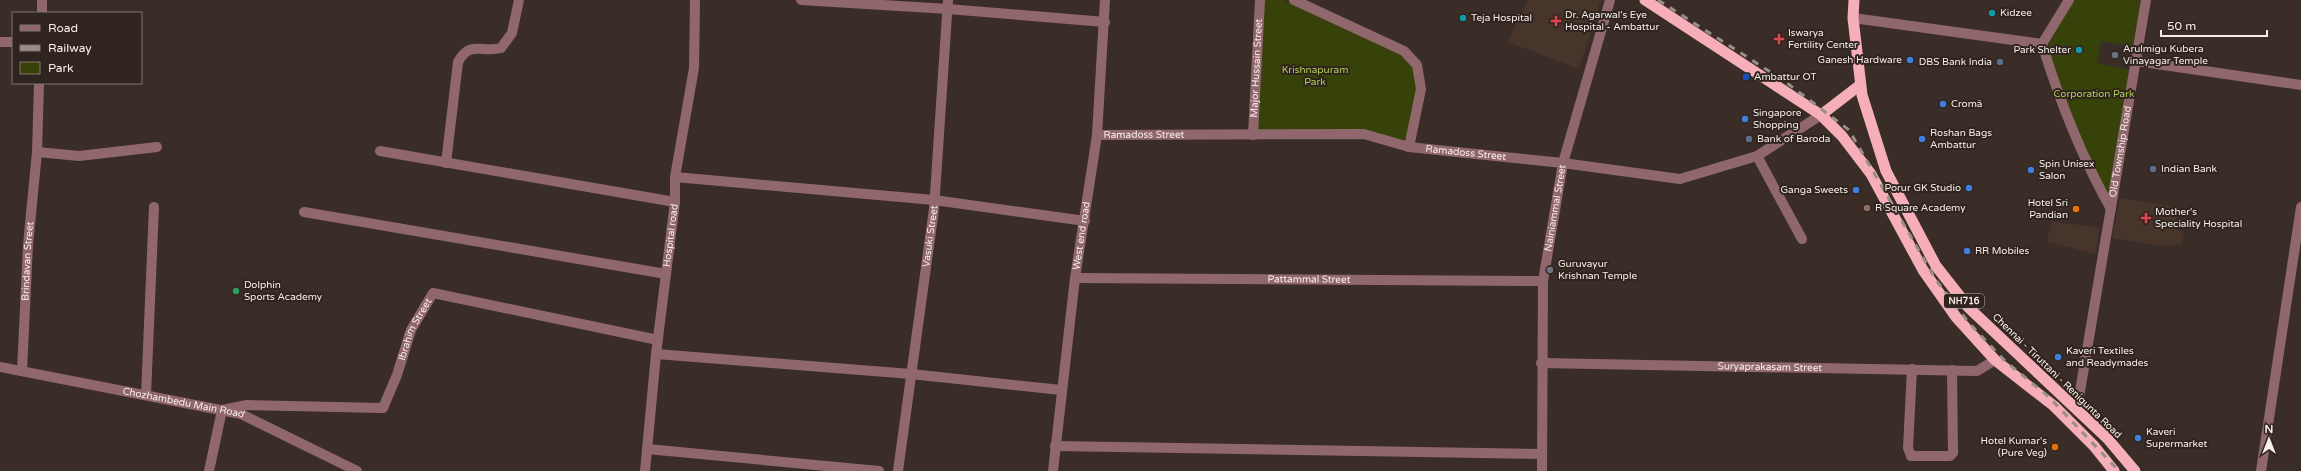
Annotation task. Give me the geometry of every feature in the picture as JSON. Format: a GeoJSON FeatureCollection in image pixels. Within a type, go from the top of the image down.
{"type":"FeatureCollection","features":[{"type":"Feature","properties":{"kind":"highway","name":"NH716"},"geometry":{"type":"LineString","coordinates":[[1645,0],[1821,115],[1842,136],[1871,174],[1923,270],[1956,317],[1995,360],[2054,406],[2094,446],[2114,471]]}},
{"type":"Feature","properties":{"kind":"highway","name":"NH716"},"geometry":{"type":"LineString","coordinates":[[1854,0],[1853,18],[1860,85]]}},
{"type":"Feature","properties":{"kind":"highway"},"geometry":{"type":"LineString","coordinates":[[1821,115],[1860,85]]}},
{"type":"Feature","properties":{"kind":"highway","name":"Chennai - Tiruttani - Renigunta Road"},"geometry":{"type":"LineString","coordinates":[[1860,85],[1886,171],[1936,266],[1975,313],[2107,438],[2135,471]]}},
{"type":"Feature","properties":{"kind":"street"},"geometry":{"type":"LineString","coordinates":[[42,0],[42,12]]}},
{"type":"Feature","properties":{"kind":"street"},"geometry":{"type":"LineString","coordinates":[[446,163],[458,62],[464,53],[470,49],[501,48],[512,33],[518,0]]}},
{"type":"Feature","properties":{"kind":"street","name":"Hospital road"},"geometry":{"type":"LineString","coordinates":[[645,471],[656,354],[675,202],[675,177],[694,68],[695,0]]}},
{"type":"Feature","properties":{"kind":"street"},"geometry":{"type":"LineString","coordinates":[[801,0],[948,4],[1105,22]]}},
{"type":"Feature","properties":{"kind":"street","name":"West end road"},"geometry":{"type":"LineString","coordinates":[[1053,471],[1061,390],[1075,278],[1085,222],[1097,135],[1105,22],[1105,0]]}},
{"type":"Feature","properties":{"kind":"street","name":"Major Hussain Street"},"geometry":{"type":"LineString","coordinates":[[1253,135],[1260,0]]}},
{"type":"Feature","properties":{"kind":"street"},"geometry":{"type":"LineString","coordinates":[[1294,0],[1404,52],[1418,65],[1421,89],[1409,147]]}},
{"type":"Feature","properties":{"kind":"street","name":"Nainiammal Street"},"geometry":{"type":"LineString","coordinates":[[1542,471],[1542,281],[1563,163],[1610,0]]}},
{"type":"Feature","properties":{"kind":"street"},"geometry":{"type":"LineString","coordinates":[[1853,18],[2042,44],[2069,0]]}},
{"type":"Feature","properties":{"kind":"street","name":"Old Township Road"},"geometry":{"type":"LineString","coordinates":[[2077,409],[2146,0]]}},
{"type":"Feature","properties":{"kind":"street","name":"Vasuki Street"},"geometry":{"type":"LineString","coordinates":[[898,471],[934,200],[948,4]]}},
{"type":"Feature","properties":{"kind":"street"},"geometry":{"type":"LineString","coordinates":[[0,42],[12,42]]}},
{"type":"Feature","properties":{"kind":"street","name":"Old Township Road"},"geometry":{"type":"LineString","coordinates":[[2042,44],[2070,126],[2089,170],[2111,209]]}},
{"type":"Feature","properties":{"kind":"street"},"geometry":{"type":"LineString","coordinates":[[2136,61],[2301,85]]}},
{"type":"Feature","properties":{"kind":"street","name":"Brindavan Street"},"geometry":{"type":"LineString","coordinates":[[22,371],[28,245],[37,152],[39,84]]}},
{"type":"Feature","properties":{"kind":"street","name":"Ramadoss Street"},"geometry":{"type":"LineString","coordinates":[[1097,135],[1364,134],[1409,147],[1563,163],[1680,179],[1757,156],[1821,115]]}},
{"type":"Feature","properties":{"kind":"street"},"geometry":{"type":"LineString","coordinates":[[37,152],[79,156],[157,147]]}},
{"type":"Feature","properties":{"kind":"street"},"geometry":{"type":"LineString","coordinates":[[380,151],[675,202]]}},
{"type":"Feature","properties":{"kind":"street"},"geometry":{"type":"LineString","coordinates":[[1757,156],[1802,239]]}},
{"type":"Feature","properties":{"kind":"street"},"geometry":{"type":"LineString","coordinates":[[675,177],[934,200],[1085,222]]}},
{"type":"Feature","properties":{"kind":"street"},"geometry":{"type":"LineString","coordinates":[[146,396],[154,207]]}},
{"type":"Feature","properties":{"kind":"street"},"geometry":{"type":"LineString","coordinates":[[2262,471],[2301,207]]}},
{"type":"Feature","properties":{"kind":"street"},"geometry":{"type":"LineString","coordinates":[[304,212],[666,274]]}},
{"type":"Feature","properties":{"kind":"street","name":"Pattammal Street"},"geometry":{"type":"LineString","coordinates":[[1075,278],[1542,281]]}},
{"type":"Feature","properties":{"kind":"street","name":"Ibrahim Street"},"geometry":{"type":"LineString","coordinates":[[222,410],[247,405],[383,408],[397,375],[411,330],[433,293],[658,340]]}},
{"type":"Feature","properties":{"kind":"street"},"geometry":{"type":"LineString","coordinates":[[656,354],[911,374],[1061,390]]}},
{"type":"Feature","properties":{"kind":"street","name":"Suryaprakasam Street"},"geometry":{"type":"LineString","coordinates":[[1541,363],[1977,371],[1995,360]]}},
{"type":"Feature","properties":{"kind":"street","name":"Chozhambedu Main Road"},"geometry":{"type":"LineString","coordinates":[[0,367],[240,414],[357,471]]}},
{"type":"Feature","properties":{"kind":"street"},"geometry":{"type":"LineString","coordinates":[[1912,369],[1908,448],[1911,456],[1950,456],[1954,453],[1952,370]]}},
{"type":"Feature","properties":{"kind":"street"},"geometry":{"type":"LineString","coordinates":[[209,471],[222,410]]}},
{"type":"Feature","properties":{"kind":"street"},"geometry":{"type":"LineString","coordinates":[[1055,446],[1542,454]]}},
{"type":"Feature","properties":{"kind":"street"},"geometry":{"type":"LineString","coordinates":[[647,449],[879,471]]}},
{"type":"Feature","properties":{"kind":"shaded area","name":"Dr. Agarwal's Eye Hospital - Ambattur"},"geometry":{"type":"Polygon","coordinates":[[[1528,0],[1601,0],[1579,69],[1508,42],[1528,0]]]}},
{"type":"Feature","properties":{"kind":"shaded area","name":"Mother's Speciality Hospital"},"geometry":{"type":"Polygon","coordinates":[[[2120,198],[2178,207],[2175,229],[2184,232],[2182,244],[2163,246],[2112,238],[2120,198]]]}},
{"type":"Feature","properties":{"kind":"shaded area"},"geometry":{"type":"Polygon","coordinates":[[[2052,221],[2099,228],[2095,254],[2047,241],[2052,221]]]}},
{"type":"Feature","properties":{"kind":"green space","name":"Krishnapuram Park"},"geometry":{"type":"Polygon","coordinates":[[[1264,0],[1283,0],[1397,52],[1412,65],[1418,87],[1405,142],[1256,131],[1264,0]]]}},
{"type":"Feature","properties":{"kind":"green space","name":"Corporation Park"},"geometry":{"type":"Polygon","coordinates":[[[2073,0],[2141,0],[2133,46],[2101,41],[2097,63],[2129,70],[2111,188],[2107,194],[2073,125],[2048,50],[2049,42],[2073,0]]]}},
{"type":"Feature","properties":{"kind":"railway"},"geometry":{"type":"LineString","coordinates":[[1658,0],[1783,80],[1849,130],[1936,280],[1969,323],[2005,361],[2049,397],[2119,471]]}},
{"type":"Feature","properties":{"kind":"place","name":"Kidzee"},"geometry":{"type":"Point","coordinates":[1992,13]}},
{"type":"Feature","properties":{"kind":"place","name":"Teja Hospital"},"geometry":{"type":"Point","coordinates":[1463,18]}},
{"type":"Feature","properties":{"kind":"place","name":"Dr. Agarwal's Eye Hospital - Ambattur"},"geometry":{"type":"Point","coordinates":[1556,21]}},
{"type":"Feature","properties":{"kind":"place","name":"Iswarya Fertility Center"},"geometry":{"type":"Point","coordinates":[1779,39]}},
{"type":"Feature","properties":{"kind":"place","name":"Park Shelter"},"geometry":{"type":"Point","coordinates":[2079,50]}},
{"type":"Feature","properties":{"kind":"place","name":"Arulmigu Kubera Vinayagar Temple"},"geometry":{"type":"Point","coordinates":[2115,55]}},
{"type":"Feature","properties":{"kind":"place","name":"Ganesh Hardware"},"geometry":{"type":"Point","coordinates":[1910,60]}},
{"type":"Feature","properties":{"kind":"place","name":"DBS Bank India"},"geometry":{"type":"Point","coordinates":[2000,62]}},
{"type":"Feature","properties":{"kind":"place","name":"Ambattur OT"},"geometry":{"type":"Point","coordinates":[1746,77]}},
{"type":"Feature","properties":{"kind":"place","name":"Cromā"},"geometry":{"type":"Point","coordinates":[1943,104]}},
{"type":"Feature","properties":{"kind":"place","name":"Singapore Shopping"},"geometry":{"type":"Point","coordinates":[1745,119]}},
{"type":"Feature","properties":{"kind":"place","name":"Bank of Baroda"},"geometry":{"type":"Point","coordinates":[1749,139]}},
{"type":"Feature","properties":{"kind":"place","name":"Roshan Bags Ambattur"},"geometry":{"type":"Point","coordinates":[1922,139]}},
{"type":"Feature","properties":{"kind":"place","name":"Indian Bank"},"geometry":{"type":"Point","coordinates":[2153,169]}},
{"type":"Feature","properties":{"kind":"place","name":"Spin Unisex Salon"},"geometry":{"type":"Point","coordinates":[2031,170]}},
{"type":"Feature","properties":{"kind":"place","name":"Porur GK Studio"},"geometry":{"type":"Point","coordinates":[1969,188]}},
{"type":"Feature","properties":{"kind":"place","name":"Ganga Sweets"},"geometry":{"type":"Point","coordinates":[1856,190]}},
{"type":"Feature","properties":{"kind":"place","name":"R Square Academy"},"geometry":{"type":"Point","coordinates":[1867,208]}},
{"type":"Feature","properties":{"kind":"place","name":"Hotel Sri Pandian"},"geometry":{"type":"Point","coordinates":[2076,209]}},
{"type":"Feature","properties":{"kind":"place","name":"Mother's Speciality Hospital"},"geometry":{"type":"Point","coordinates":[2146,218]}},
{"type":"Feature","properties":{"kind":"place","name":"RR Mobiles"},"geometry":{"type":"Point","coordinates":[1967,251]}},
{"type":"Feature","properties":{"kind":"place","name":"Guruvayur Krishnan Temple"},"geometry":{"type":"Point","coordinates":[1550,270]}},
{"type":"Feature","properties":{"kind":"place","name":"Dolphin Sports Academy"},"geometry":{"type":"Point","coordinates":[236,291]}},
{"type":"Feature","properties":{"kind":"place","name":"Kaveri Textiles and Readymades"},"geometry":{"type":"Point","coordinates":[2058,357]}},
{"type":"Feature","properties":{"kind":"place","name":"Kaveri Supermarket"},"geometry":{"type":"Point","coordinates":[2138,438]}},
{"type":"Feature","properties":{"kind":"place","name":"Hotel Kumar's (Pure Veg)"},"geometry":{"type":"Point","coordinates":[2055,447]}}]}
